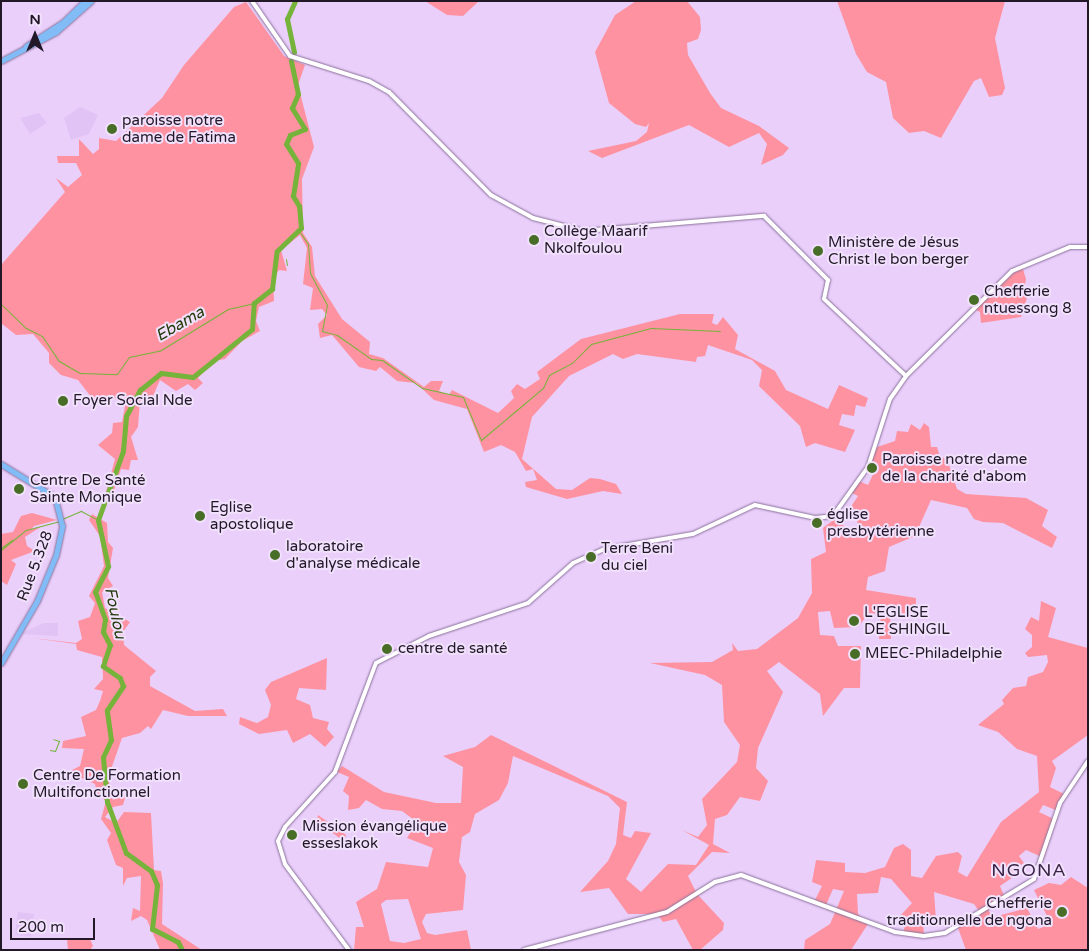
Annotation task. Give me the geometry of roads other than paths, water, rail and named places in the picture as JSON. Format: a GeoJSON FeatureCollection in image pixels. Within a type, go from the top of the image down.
{"type":"FeatureCollection","features":[{"type":"Feature","properties":{"kind":"main road"},"geometry":{"type":"LineString","coordinates":[[1,60],[43,36],[85,1]]}},
{"type":"Feature","properties":{"kind":"main road"},"geometry":{"type":"LineString","coordinates":[[1,60],[56,32],[91,1]]}},
{"type":"Feature","properties":{"kind":"main road","name":"Rue 5.328"},"geometry":{"type":"LineString","coordinates":[[1,466],[53,500],[59,520],[58,546],[42,591],[1,663]]}},
{"type":"Feature","properties":{"kind":"main road","name":"Rue 5.328"},"geometry":{"type":"LineString","coordinates":[[1,657],[39,591],[57,542],[59,520]]}},
{"type":"Feature","properties":{"kind":"street"},"geometry":{"type":"LineString","coordinates":[[252,1],[290,56],[370,81],[389,92],[491,195],[556,227],[584,231],[764,216],[828,280],[826,301],[906,376]]}},
{"type":"Feature","properties":{"kind":"street"},"geometry":{"type":"LineString","coordinates":[[349,950],[285,864],[278,840],[285,827],[335,772],[376,663],[430,636],[528,602],[573,563],[593,552],[693,534],[756,504],[815,518],[833,516],[868,467],[890,399],[906,376],[1012,271],[1070,247],[1088,247]]}},
{"type":"Feature","properties":{"kind":"street"},"geometry":{"type":"LineString","coordinates":[[524,950],[667,912],[715,882],[742,875],[895,932],[930,936],[950,932],[1034,880],[1060,803],[1088,761]]}},
{"type":"Feature","properties":{"kind":"waterway","name":"Foulou"},"geometry":{"type":"LineString","coordinates":[[294,52],[287,19],[295,1]]}},
{"type":"Feature","properties":{"kind":"waterway","name":"Foulou"},"geometry":{"type":"LineString","coordinates":[[182,950],[178,942],[152,929],[157,885],[151,871],[126,853],[107,802],[103,757],[111,740],[107,710],[123,686],[120,678],[103,666],[110,645],[103,632],[105,619],[95,592],[108,566],[98,520],[123,451],[126,416],[140,390],[161,373],[193,377],[252,329],[254,303],[272,289],[277,251],[301,228],[299,206],[293,196],[298,163],[286,144],[290,135],[305,129],[292,108],[298,94],[291,61]]}},
{"type":"Feature","properties":{"kind":"waterway"},"geometry":{"type":"LineString","coordinates":[[299,231],[308,244],[310,273],[327,305],[322,331],[337,335],[371,359],[382,360],[422,388],[463,397],[481,440],[543,388],[549,375],[573,362],[591,344],[651,328],[720,331]]}},
{"type":"Feature","properties":{"kind":"waterway"},"geometry":{"type":"LineString","coordinates":[[286,259],[287,265]]}},
{"type":"Feature","properties":{"kind":"waterway","name":"Ebama"},"geometry":{"type":"LineString","coordinates":[[1,304],[26,328],[42,336],[59,361],[80,373],[117,374],[129,357],[161,350],[228,309],[254,303]]}},
{"type":"Feature","properties":{"kind":"waterway"},"geometry":{"type":"LineString","coordinates":[[62,519],[81,511],[98,520]]}},
{"type":"Feature","properties":{"kind":"waterway"},"geometry":{"type":"LineString","coordinates":[[1,550],[26,530],[59,521]]}},
{"type":"Feature","properties":{"kind":"waterway","name":"Foulou"},"geometry":{"type":"LineString","coordinates":[[99,523],[102,538]]}},
{"type":"Feature","properties":{"kind":"waterway"},"geometry":{"type":"LineString","coordinates":[[1,548],[12,540]]}},
{"type":"Feature","properties":{"kind":"waterway"},"geometry":{"type":"LineString","coordinates":[[50,750],[55,751],[59,741],[53,739]]}},
{"type":"Feature","properties":{"kind":"place","name":"paroisse notre dame de Fatima"},"geometry":{"type":"Point","coordinates":[112,129]}},
{"type":"Feature","properties":{"kind":"place","name":"Collège Maarif Nkolfoulou"},"geometry":{"type":"Point","coordinates":[534,240]}},
{"type":"Feature","properties":{"kind":"place","name":"Ministère de Jésus Christ le bon berger"},"geometry":{"type":"Point","coordinates":[818,251]}},
{"type":"Feature","properties":{"kind":"place","name":"Chefferie ntuessong 8"},"geometry":{"type":"Point","coordinates":[974,300]}},
{"type":"Feature","properties":{"kind":"place","name":"Foyer Social Nde"},"geometry":{"type":"Point","coordinates":[63,401]}},
{"type":"Feature","properties":{"kind":"place","name":"Paroisse notre dame de la charité d'abom"},"geometry":{"type":"Point","coordinates":[872,468]}},
{"type":"Feature","properties":{"kind":"place","name":"Centre De Santé Sainte Monique"},"geometry":{"type":"Point","coordinates":[19,489]}},
{"type":"Feature","properties":{"kind":"place","name":"Eglise apostolique"},"geometry":{"type":"Point","coordinates":[200,516]}},
{"type":"Feature","properties":{"kind":"place","name":"église presbytérienne"},"geometry":{"type":"Point","coordinates":[817,523]}},
{"type":"Feature","properties":{"kind":"place","name":"laboratoire d'analyse médicale"},"geometry":{"type":"Point","coordinates":[275,555]}},
{"type":"Feature","properties":{"kind":"place","name":"Terre Beni du ciel"},"geometry":{"type":"Point","coordinates":[591,557]}},
{"type":"Feature","properties":{"kind":"place","name":"L'EGLISE DE SHINGIL"},"geometry":{"type":"Point","coordinates":[854,621]}},
{"type":"Feature","properties":{"kind":"place","name":"centre de santé"},"geometry":{"type":"Point","coordinates":[387,649]}},
{"type":"Feature","properties":{"kind":"place","name":"MEEC-Philadelphie"},"geometry":{"type":"Point","coordinates":[855,654]}},
{"type":"Feature","properties":{"kind":"place","name":"Centre De Formation Multifonctionnel"},"geometry":{"type":"Point","coordinates":[23,784]}},
{"type":"Feature","properties":{"kind":"place","name":"Mission évangélique esseslakok"},"geometry":{"type":"Point","coordinates":[292,835]}},
{"type":"Feature","properties":{"kind":"place","name":"Chefferie traditionnelle de ngona"},"geometry":{"type":"Point","coordinates":[1062,912]}},
{"type":"Feature","properties":{"kind":"district","name":"NGONA"},"geometry":{"type":"Point","coordinates":[1029,870]}}]}
